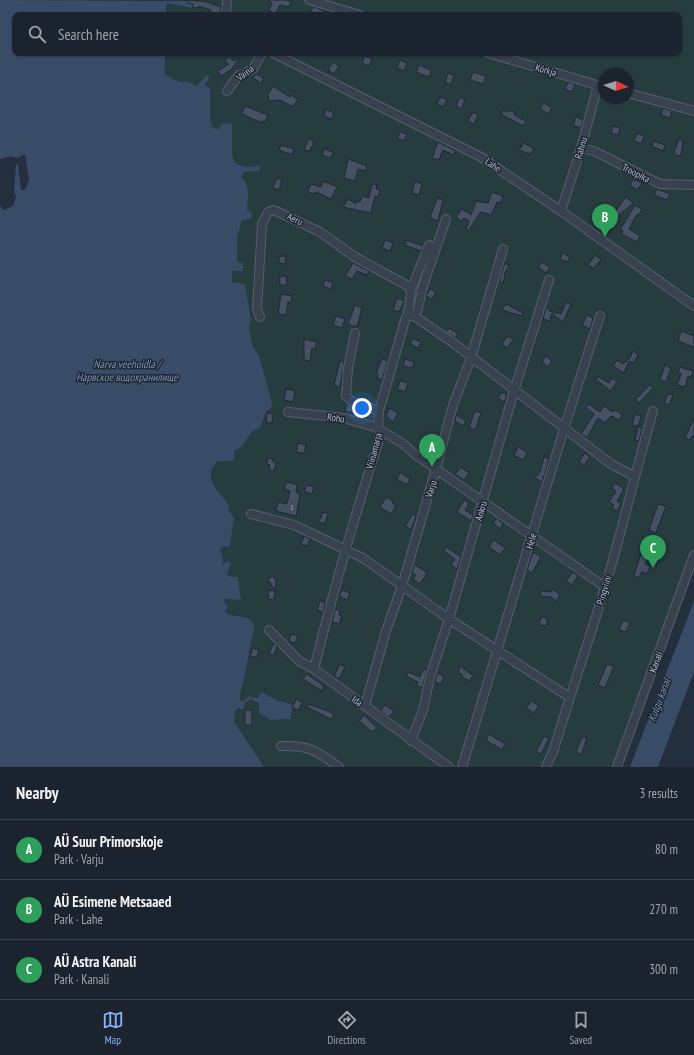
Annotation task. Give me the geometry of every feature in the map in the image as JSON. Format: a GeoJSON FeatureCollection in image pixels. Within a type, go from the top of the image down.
{"type":"FeatureCollection","features":[{"type":"Feature","properties":{"kind":"street"},"geometry":{"type":"LineString","coordinates":[[226,12],[227,0]]}},
{"type":"Feature","properties":{"kind":"street"},"geometry":{"type":"LineString","coordinates":[[309,0],[350,12]]}},
{"type":"Feature","properties":{"kind":"street","name":"Väina"},"geometry":{"type":"LineString","coordinates":[[227,91],[239,75],[253,69],[260,56]]}},
{"type":"Feature","properties":{"kind":"street","name":"Lahe"},"geometry":{"type":"LineString","coordinates":[[279,56],[481,157],[561,211],[694,306]]}},
{"type":"Feature","properties":{"kind":"street","name":"Kõrkja"},"geometry":{"type":"LineString","coordinates":[[498,56],[598,85]]}},
{"type":"Feature","properties":{"kind":"street","name":"Rahnu"},"geometry":{"type":"LineString","coordinates":[[561,211],[598,95]]}},
{"type":"Feature","properties":{"kind":"street"},"geometry":{"type":"LineString","coordinates":[[634,95],[694,111]]}},
{"type":"Feature","properties":{"kind":"street","name":"Troopika"},"geometry":{"type":"LineString","coordinates":[[581,148],[594,151],[660,184],[694,185]]}},
{"type":"Feature","properties":{"kind":"street","name":"Aeru"},"geometry":{"type":"LineString","coordinates":[[260,317],[257,309],[262,224],[268,212],[274,210],[296,219],[320,232],[355,257],[408,286],[411,290]]}},
{"type":"Feature","properties":{"kind":"street","name":"Viinamarja"},"geometry":{"type":"LineString","coordinates":[[314,670],[330,602],[347,550],[360,496],[381,432],[378,425],[379,411],[406,317],[417,312],[423,286],[446,219]]}},
{"type":"Feature","properties":{"kind":"street"},"geometry":{"type":"LineString","coordinates":[[429,245],[411,290],[411,316],[471,358],[611,464],[634,476]]}},
{"type":"Feature","properties":{"kind":"street","name":"Varju"},"geometry":{"type":"LineString","coordinates":[[365,706],[386,631],[402,586],[454,405],[471,358],[503,249]]}},
{"type":"Feature","properties":{"kind":"street","name":"Ankru"},"geometry":{"type":"LineString","coordinates":[[411,741],[423,710],[430,677],[450,619],[514,391],[549,280]]}},
{"type":"Feature","properties":{"kind":"street","name":"Hele"},"geometry":{"type":"LineString","coordinates":[[462,767],[532,537],[563,427],[600,316]]}},
{"type":"Feature","properties":{"kind":"street"},"geometry":{"type":"LineString","coordinates":[[355,333],[348,368],[346,396],[353,402],[379,411]]}},
{"type":"Feature","properties":{"kind":"street","name":"Pingviini"},"geometry":{"type":"LineString","coordinates":[[546,767],[554,749],[569,697],[605,587],[631,493],[634,476],[653,411]]}},
{"type":"Feature","properties":{"kind":"street","name":"Rohu"},"geometry":{"type":"LineString","coordinates":[[288,412],[344,418],[375,427],[381,432],[402,443],[436,469],[605,587]]}},
{"type":"Feature","properties":{"kind":"street"},"geometry":{"type":"LineString","coordinates":[[251,514],[294,525],[363,558],[497,651],[569,697]]}},
{"type":"Feature","properties":{"kind":"street","name":"Kanali"},"geometry":{"type":"LineString","coordinates":[[617,767],[694,555]]}},
{"type":"Feature","properties":{"kind":"street","name":"Ida"},"geometry":{"type":"LineString","coordinates":[[269,630],[299,661],[365,706],[411,741],[449,767]]}},
{"type":"Feature","properties":{"kind":"street"},"geometry":{"type":"LineString","coordinates":[[281,746],[298,746],[315,750],[339,767]]}},
{"type":"Feature","properties":{"kind":"green space"},"geometry":{"type":"Polygon","coordinates":[[[187,0],[694,0],[694,549],[614,767],[264,767],[239,731],[234,720],[235,712],[236,709],[243,710],[248,700],[251,699],[259,705],[259,713],[275,720],[290,719],[293,705],[279,702],[261,692],[259,698],[253,696],[240,701],[240,691],[244,680],[255,626],[243,616],[232,615],[225,611],[227,605],[223,602],[224,599],[241,600],[239,581],[236,577],[233,578],[228,576],[224,565],[221,564],[221,546],[230,545],[234,518],[228,510],[229,506],[220,496],[212,479],[214,467],[218,461],[231,461],[234,451],[242,446],[247,437],[252,434],[271,407],[272,402],[259,356],[253,347],[249,328],[251,320],[245,284],[232,282],[232,271],[237,262],[237,237],[242,220],[251,216],[252,214],[247,210],[248,188],[241,177],[244,172],[254,172],[259,166],[244,167],[235,163],[232,154],[232,124],[219,129],[213,128],[210,120],[205,86],[210,77],[206,75],[197,86],[185,81],[181,82],[168,77],[164,72],[164,56],[682,56],[682,12],[166,12],[167,3],[193,1],[187,0]]]}},
{"type":"Feature","properties":{"kind":"water","name":"Narva veehoidla / Нарвское водохранилище"},"geometry":{"type":"Polygon","coordinates":[[[0,0],[193,1],[192,8],[167,3],[166,12],[12,12],[12,56],[164,56],[165,74],[173,79],[181,82],[185,81],[197,86],[206,75],[210,77],[205,85],[210,89],[210,120],[213,128],[219,129],[222,124],[232,123],[232,154],[235,163],[244,167],[260,166],[259,171],[244,172],[241,177],[248,188],[247,210],[252,213],[251,219],[242,220],[237,237],[237,262],[243,263],[243,271],[232,271],[232,282],[245,284],[251,320],[249,328],[253,347],[259,356],[272,402],[271,408],[266,412],[260,428],[254,431],[242,446],[234,451],[234,459],[231,461],[218,461],[211,474],[214,485],[229,506],[228,510],[234,518],[230,545],[229,547],[222,546],[220,551],[223,557],[222,565],[228,561],[231,564],[227,573],[228,576],[238,577],[241,600],[224,599],[224,602],[228,606],[225,611],[232,615],[248,618],[255,626],[240,700],[243,701],[249,696],[258,698],[261,692],[279,701],[293,705],[290,719],[271,720],[259,713],[259,704],[251,699],[245,703],[243,710],[238,708],[235,711],[234,722],[264,767],[0,767],[0,206],[4,210],[13,206],[16,197],[14,192],[16,164],[18,165],[21,190],[25,190],[29,180],[25,154],[17,158],[11,156],[0,159],[0,0]]]}},
{"type":"Feature","properties":{"kind":"water","name":"Kulgu kanal"},"geometry":{"type":"Polygon","coordinates":[[[694,601],[694,672],[658,767],[630,767],[694,601]]]}},
{"type":"Feature","properties":{"kind":"building"},"geometry":{"type":"Polygon","coordinates":[[[189,0],[207,2],[221,7],[220,12],[210,12],[211,10],[199,6],[198,8],[192,7],[193,4],[188,3],[189,0]]]}},
{"type":"Feature","properties":{"kind":"building"},"geometry":{"type":"Polygon","coordinates":[[[269,0],[291,1],[289,7],[280,5],[276,12],[269,10],[272,3],[269,2],[269,0]]]}},
{"type":"Feature","properties":{"kind":"building"},"geometry":{"type":"Polygon","coordinates":[[[313,7],[315,7],[326,12],[310,12],[313,7]]]}},
{"type":"Feature","properties":{"kind":"building"},"geometry":{"type":"Polygon","coordinates":[[[365,56],[372,59],[369,66],[362,63],[365,56]]]}},
{"type":"Feature","properties":{"kind":"building"},"geometry":{"type":"Polygon","coordinates":[[[228,57],[234,61],[240,57],[231,70],[221,76],[218,71],[229,64],[225,62],[228,57]]]}},
{"type":"Feature","properties":{"kind":"building"},"geometry":{"type":"Polygon","coordinates":[[[400,60],[407,63],[404,71],[397,68],[400,60]]]}},
{"type":"Feature","properties":{"kind":"building"},"geometry":{"type":"Polygon","coordinates":[[[333,62],[339,66],[334,74],[328,70],[333,62]]]}},
{"type":"Feature","properties":{"kind":"building"},"geometry":{"type":"Polygon","coordinates":[[[419,65],[431,70],[429,77],[416,72],[419,65]]]}},
{"type":"Feature","properties":{"kind":"building"},"geometry":{"type":"Polygon","coordinates":[[[473,72],[486,76],[483,84],[470,80],[473,72]]]}},
{"type":"Feature","properties":{"kind":"building"},"geometry":{"type":"Polygon","coordinates":[[[448,73],[454,75],[451,85],[445,82],[448,73]]]}},
{"type":"Feature","properties":{"kind":"building"},"geometry":{"type":"Polygon","coordinates":[[[256,74],[264,78],[261,83],[253,78],[256,74]]]}},
{"type":"Feature","properties":{"kind":"building"},"geometry":{"type":"Polygon","coordinates":[[[568,82],[575,84],[572,92],[565,89],[568,82]]]}},
{"type":"Feature","properties":{"kind":"building"},"geometry":{"type":"Polygon","coordinates":[[[273,86],[290,97],[291,95],[298,100],[292,107],[280,100],[269,101],[268,94],[273,86]]]}},
{"type":"Feature","properties":{"kind":"building"},"geometry":{"type":"Polygon","coordinates":[[[441,97],[447,100],[443,107],[437,103],[441,97]]]}},
{"type":"Feature","properties":{"kind":"building"},"geometry":{"type":"Polygon","coordinates":[[[460,97],[465,100],[461,109],[456,106],[460,97]]]}},
{"type":"Feature","properties":{"kind":"building"},"geometry":{"type":"Polygon","coordinates":[[[544,103],[552,108],[548,114],[540,108],[544,103]]]}},
{"type":"Feature","properties":{"kind":"building"},"geometry":{"type":"Polygon","coordinates":[[[245,106],[268,115],[265,122],[262,121],[262,123],[242,114],[245,106]]]}},
{"type":"Feature","properties":{"kind":"building"},"geometry":{"type":"Polygon","coordinates":[[[663,108],[672,111],[670,118],[661,115],[663,108]]]}},
{"type":"Feature","properties":{"kind":"building"},"geometry":{"type":"Polygon","coordinates":[[[326,109],[334,113],[331,119],[324,116],[326,109]]]}},
{"type":"Feature","properties":{"kind":"building"},"geometry":{"type":"Polygon","coordinates":[[[503,110],[508,112],[509,110],[515,113],[514,115],[526,121],[523,126],[501,114],[503,110]]]}},
{"type":"Feature","properties":{"kind":"building"},"geometry":{"type":"Polygon","coordinates":[[[473,112],[478,115],[474,124],[468,121],[473,112]]]}},
{"type":"Feature","properties":{"kind":"building"},"geometry":{"type":"Polygon","coordinates":[[[576,117],[583,120],[581,128],[573,125],[576,117]]]}},
{"type":"Feature","properties":{"kind":"building"},"geometry":{"type":"Polygon","coordinates":[[[613,126],[620,128],[618,135],[611,133],[613,126]]]}},
{"type":"Feature","properties":{"kind":"building"},"geometry":{"type":"Polygon","coordinates":[[[400,132],[407,134],[404,141],[397,138],[400,132]]]}},
{"type":"Feature","properties":{"kind":"building"},"geometry":{"type":"Polygon","coordinates":[[[637,133],[644,136],[641,144],[634,141],[637,133]]]}},
{"type":"Feature","properties":{"kind":"building"},"geometry":{"type":"Polygon","coordinates":[[[308,139],[314,141],[310,151],[304,150],[308,139]]]}},
{"type":"Feature","properties":{"kind":"building"},"geometry":{"type":"Polygon","coordinates":[[[679,139],[683,141],[681,156],[675,155],[674,152],[679,139]]]}},
{"type":"Feature","properties":{"kind":"building"},"geometry":{"type":"Polygon","coordinates":[[[654,141],[665,145],[663,151],[652,146],[654,141]]]}},
{"type":"Feature","properties":{"kind":"building"},"geometry":{"type":"Polygon","coordinates":[[[438,142],[456,151],[453,155],[443,150],[439,160],[432,158],[438,142]]]}},
{"type":"Feature","properties":{"kind":"building"},"geometry":{"type":"Polygon","coordinates":[[[524,143],[534,149],[530,154],[519,150],[524,143]]]}},
{"type":"Feature","properties":{"kind":"building"},"geometry":{"type":"Polygon","coordinates":[[[281,145],[294,149],[292,155],[279,150],[281,145]]]}},
{"type":"Feature","properties":{"kind":"building"},"geometry":{"type":"Polygon","coordinates":[[[324,149],[333,152],[331,158],[322,155],[324,149]]]}},
{"type":"Feature","properties":{"kind":"building"},"geometry":{"type":"Polygon","coordinates":[[[348,159],[367,166],[365,171],[358,169],[355,181],[344,178],[348,159]]]}},
{"type":"Feature","properties":{"kind":"building"},"geometry":{"type":"Polygon","coordinates":[[[277,178],[282,180],[279,190],[273,188],[277,178]]]}},
{"type":"Feature","properties":{"kind":"building"},"geometry":{"type":"Polygon","coordinates":[[[633,179],[642,183],[638,190],[630,186],[633,179]]]}},
{"type":"Feature","properties":{"kind":"building"},"geometry":{"type":"Polygon","coordinates":[[[323,181],[337,187],[331,199],[316,192],[315,194],[308,192],[311,184],[321,187],[323,181]]]}},
{"type":"Feature","properties":{"kind":"building"},"geometry":{"type":"Polygon","coordinates":[[[415,181],[422,184],[419,195],[412,193],[415,181]]]}},
{"type":"Feature","properties":{"kind":"building"},"geometry":{"type":"Polygon","coordinates":[[[372,184],[377,185],[376,189],[380,190],[378,197],[375,196],[371,213],[343,207],[348,199],[356,204],[356,201],[360,202],[362,196],[369,198],[372,184]]]}},
{"type":"Feature","properties":{"kind":"building"},"geometry":{"type":"Polygon","coordinates":[[[657,189],[670,194],[667,200],[654,195],[657,189]]]}},
{"type":"Feature","properties":{"kind":"building"},"geometry":{"type":"Polygon","coordinates":[[[492,192],[503,196],[500,203],[497,202],[491,215],[481,212],[468,231],[466,230],[469,221],[464,218],[461,221],[456,217],[462,209],[471,215],[476,201],[488,203],[492,192]]]}},
{"type":"Feature","properties":{"kind":"building"},"geometry":{"type":"Polygon","coordinates":[[[626,197],[633,203],[607,226],[602,221],[609,215],[611,217],[626,197]]]}},
{"type":"Feature","properties":{"kind":"building"},"geometry":{"type":"Polygon","coordinates":[[[437,198],[443,200],[438,221],[430,218],[437,198]]]}},
{"type":"Feature","properties":{"kind":"building"},"geometry":{"type":"Polygon","coordinates":[[[635,205],[642,209],[639,215],[637,214],[629,229],[640,236],[637,242],[621,234],[623,231],[620,230],[635,205]]]}},
{"type":"Feature","properties":{"kind":"building"},"geometry":{"type":"Polygon","coordinates":[[[385,240],[393,243],[390,251],[382,248],[385,240]]]}},
{"type":"Feature","properties":{"kind":"building"},"geometry":{"type":"Polygon","coordinates":[[[406,240],[423,246],[421,251],[405,245],[406,240]]]}},
{"type":"Feature","properties":{"kind":"building"},"geometry":{"type":"Polygon","coordinates":[[[562,253],[570,257],[568,262],[560,259],[562,253]]]}},
{"type":"Feature","properties":{"kind":"building"},"geometry":{"type":"Polygon","coordinates":[[[595,255],[601,260],[593,268],[588,265],[595,255]]]}},
{"type":"Feature","properties":{"kind":"building"},"geometry":{"type":"Polygon","coordinates":[[[279,256],[286,256],[285,264],[279,263],[279,256]]]}},
{"type":"Feature","properties":{"kind":"building"},"geometry":{"type":"Polygon","coordinates":[[[542,262],[550,268],[546,273],[538,267],[542,262]]]}},
{"type":"Feature","properties":{"kind":"building"},"geometry":{"type":"Polygon","coordinates":[[[353,263],[369,271],[367,275],[357,271],[352,279],[345,276],[353,263]]]}},
{"type":"Feature","properties":{"kind":"building"},"geometry":{"type":"Polygon","coordinates":[[[505,263],[509,266],[504,274],[503,283],[499,281],[505,263]]]}},
{"type":"Feature","properties":{"kind":"building"},"geometry":{"type":"Polygon","coordinates":[[[286,276],[287,285],[280,285],[279,277],[286,276]]]}},
{"type":"Feature","properties":{"kind":"building"},"geometry":{"type":"Polygon","coordinates":[[[325,280],[333,283],[331,289],[323,286],[325,280]]]}},
{"type":"Feature","properties":{"kind":"building"},"geometry":{"type":"Polygon","coordinates":[[[430,289],[436,292],[432,299],[426,296],[430,289]]]}},
{"type":"Feature","properties":{"kind":"building"},"geometry":{"type":"Polygon","coordinates":[[[281,294],[292,296],[291,302],[288,302],[286,315],[278,314],[281,294]]]}},
{"type":"Feature","properties":{"kind":"building"},"geometry":{"type":"Polygon","coordinates":[[[397,298],[404,301],[399,312],[393,310],[397,298]]]}},
{"type":"Feature","properties":{"kind":"building"},"geometry":{"type":"Polygon","coordinates":[[[566,302],[571,304],[563,322],[552,313],[550,321],[543,319],[546,308],[550,309],[549,311],[561,314],[566,302]]]}},
{"type":"Feature","properties":{"kind":"building"},"geometry":{"type":"Polygon","coordinates":[[[506,304],[523,313],[522,316],[502,310],[506,304]]]}},
{"type":"Feature","properties":{"kind":"building"},"geometry":{"type":"Polygon","coordinates":[[[355,305],[362,308],[357,327],[348,324],[355,305]]]}},
{"type":"Feature","properties":{"kind":"building"},"geometry":{"type":"Polygon","coordinates":[[[587,315],[593,318],[590,329],[582,325],[587,315]]]}},
{"type":"Feature","properties":{"kind":"building"},"geometry":{"type":"Polygon","coordinates":[[[336,316],[345,319],[342,328],[333,325],[336,316]]]}},
{"type":"Feature","properties":{"kind":"building"},"geometry":{"type":"Polygon","coordinates":[[[449,328],[458,334],[456,338],[446,332],[449,328]]]}},
{"type":"Feature","properties":{"kind":"building"},"geometry":{"type":"Polygon","coordinates":[[[681,331],[694,336],[694,347],[678,341],[681,331]]]}},
{"type":"Feature","properties":{"kind":"building"},"geometry":{"type":"Polygon","coordinates":[[[508,336],[513,340],[507,348],[502,343],[508,336]]]}},
{"type":"Feature","properties":{"kind":"building"},"geometry":{"type":"Polygon","coordinates":[[[304,339],[317,342],[315,349],[312,348],[310,361],[304,360],[304,339]]]}},
{"type":"Feature","properties":{"kind":"building"},"geometry":{"type":"Polygon","coordinates":[[[413,339],[421,342],[418,348],[410,344],[413,339]]]}},
{"type":"Feature","properties":{"kind":"building"},"geometry":{"type":"Polygon","coordinates":[[[633,351],[638,354],[634,363],[629,361],[624,373],[613,366],[617,360],[623,364],[630,358],[633,351]]]}},
{"type":"Feature","properties":{"kind":"building"},"geometry":{"type":"Polygon","coordinates":[[[546,356],[552,361],[548,367],[542,362],[546,356]]]}},
{"type":"Feature","properties":{"kind":"building"},"geometry":{"type":"Polygon","coordinates":[[[382,359],[388,361],[382,380],[377,378],[378,374],[376,373],[382,359]]]}},
{"type":"Feature","properties":{"kind":"building"},"geometry":{"type":"Polygon","coordinates":[[[405,359],[414,362],[412,368],[403,366],[405,359]]]}},
{"type":"Feature","properties":{"kind":"building"},"geometry":{"type":"Polygon","coordinates":[[[340,361],[344,362],[340,387],[334,385],[340,361]]]}},
{"type":"Feature","properties":{"kind":"building"},"geometry":{"type":"Polygon","coordinates":[[[665,365],[671,368],[666,382],[660,380],[665,365]]]}},
{"type":"Feature","properties":{"kind":"building"},"geometry":{"type":"Polygon","coordinates":[[[680,367],[693,371],[691,377],[688,376],[685,387],[677,385],[681,374],[678,372],[680,367]]]}},
{"type":"Feature","properties":{"kind":"building"},"geometry":{"type":"Polygon","coordinates":[[[597,376],[609,383],[612,378],[617,382],[610,391],[596,379],[597,376]]]}},
{"type":"Feature","properties":{"kind":"building"},"geometry":{"type":"Polygon","coordinates":[[[400,381],[408,383],[405,392],[397,389],[400,381]]]}},
{"type":"Feature","properties":{"kind":"building"},"geometry":{"type":"Polygon","coordinates":[[[650,385],[653,388],[639,403],[636,400],[637,398],[650,385]]]}},
{"type":"Feature","properties":{"kind":"building"},"geometry":{"type":"Polygon","coordinates":[[[286,389],[295,391],[293,402],[284,400],[286,389]]]}},
{"type":"Feature","properties":{"kind":"building"},"geometry":{"type":"Polygon","coordinates":[[[502,392],[507,395],[504,402],[498,398],[502,392]]]}},
{"type":"Feature","properties":{"kind":"building"},"geometry":{"type":"Polygon","coordinates":[[[668,394],[673,395],[669,405],[664,403],[668,394]]]}},
{"type":"Feature","properties":{"kind":"building"},"geometry":{"type":"Polygon","coordinates":[[[347,404],[363,411],[362,415],[351,413],[351,411],[350,413],[345,411],[347,404]]]}},
{"type":"Feature","properties":{"kind":"building"},"geometry":{"type":"Polygon","coordinates":[[[588,404],[600,412],[604,406],[613,412],[614,410],[622,414],[619,420],[611,416],[605,423],[598,418],[587,438],[581,434],[594,414],[586,407],[588,404]]]}},
{"type":"Feature","properties":{"kind":"building"},"geometry":{"type":"Polygon","coordinates":[[[389,408],[398,413],[393,422],[386,416],[389,408]]]}},
{"type":"Feature","properties":{"kind":"building"},"geometry":{"type":"Polygon","coordinates":[[[475,411],[481,413],[475,430],[469,427],[475,411]]]}},
{"type":"Feature","properties":{"kind":"building"},"geometry":{"type":"Polygon","coordinates":[[[267,413],[273,414],[272,423],[266,423],[267,413]]]}},
{"type":"Feature","properties":{"kind":"building"},"geometry":{"type":"Polygon","coordinates":[[[635,414],[641,416],[638,426],[632,425],[635,414]]]}},
{"type":"Feature","properties":{"kind":"building"},"geometry":{"type":"Polygon","coordinates":[[[456,415],[466,421],[463,426],[455,421],[456,415]]]}},
{"type":"Feature","properties":{"kind":"building"},"geometry":{"type":"Polygon","coordinates":[[[694,418],[694,437],[692,436],[690,440],[685,438],[694,418]]]}},
{"type":"Feature","properties":{"kind":"building"},"geometry":{"type":"Polygon","coordinates":[[[638,427],[642,428],[639,441],[635,440],[638,427]]]}},
{"type":"Feature","properties":{"kind":"building"},"geometry":{"type":"Polygon","coordinates":[[[298,443],[306,445],[304,453],[296,452],[298,443]]]}},
{"type":"Feature","properties":{"kind":"building"},"geometry":{"type":"Polygon","coordinates":[[[518,447],[527,452],[523,460],[514,455],[518,447]]]}},
{"type":"Feature","properties":{"kind":"building"},"geometry":{"type":"Polygon","coordinates":[[[585,453],[590,457],[584,465],[579,462],[585,453]]]}},
{"type":"Feature","properties":{"kind":"building"},"geometry":{"type":"Polygon","coordinates":[[[544,457],[549,459],[542,482],[535,478],[540,472],[544,457]]]}},
{"type":"Feature","properties":{"kind":"building"},"geometry":{"type":"Polygon","coordinates":[[[268,458],[273,459],[273,462],[276,463],[274,471],[269,470],[270,465],[267,464],[268,458]]]}},
{"type":"Feature","properties":{"kind":"building"},"geometry":{"type":"Polygon","coordinates":[[[461,467],[469,473],[464,480],[455,474],[461,467]]]}},
{"type":"Feature","properties":{"kind":"building"},"geometry":{"type":"Polygon","coordinates":[[[400,472],[410,479],[408,483],[405,484],[397,479],[400,472]]]}},
{"type":"Feature","properties":{"kind":"building"},"geometry":{"type":"Polygon","coordinates":[[[287,482],[297,485],[296,492],[300,494],[296,516],[276,511],[278,502],[287,504],[290,491],[284,489],[287,482]]]}},
{"type":"Feature","properties":{"kind":"building"},"geometry":{"type":"Polygon","coordinates":[[[615,483],[624,489],[617,501],[621,503],[617,511],[612,508],[614,505],[609,502],[616,491],[612,488],[615,483]]]}},
{"type":"Feature","properties":{"kind":"building"},"geometry":{"type":"Polygon","coordinates":[[[307,485],[314,487],[312,494],[304,491],[307,485]]]}},
{"type":"Feature","properties":{"kind":"building"},"geometry":{"type":"Polygon","coordinates":[[[386,497],[393,501],[392,503],[396,506],[391,514],[380,507],[386,497]]]}},
{"type":"Feature","properties":{"kind":"building"},"geometry":{"type":"Polygon","coordinates":[[[464,500],[469,503],[465,510],[473,515],[471,521],[457,512],[464,500]]]}},
{"type":"Feature","properties":{"kind":"building"},"geometry":{"type":"Polygon","coordinates":[[[658,504],[666,506],[656,533],[649,530],[658,504]]]}},
{"type":"Feature","properties":{"kind":"building"},"geometry":{"type":"Polygon","coordinates":[[[323,512],[328,513],[325,524],[319,522],[323,512]]]}},
{"type":"Feature","properties":{"kind":"building"},"geometry":{"type":"Polygon","coordinates":[[[413,514],[416,517],[411,529],[405,526],[413,514]]]}},
{"type":"Feature","properties":{"kind":"building"},"geometry":{"type":"Polygon","coordinates":[[[497,518],[503,524],[500,529],[493,523],[497,518]]]}},
{"type":"Feature","properties":{"kind":"building"},"geometry":{"type":"Polygon","coordinates":[[[304,536],[310,539],[307,546],[301,544],[304,536]]]}},
{"type":"Feature","properties":{"kind":"building"},"geometry":{"type":"Polygon","coordinates":[[[494,540],[505,548],[500,555],[489,547],[494,540]]]}},
{"type":"Feature","properties":{"kind":"building"},"geometry":{"type":"Polygon","coordinates":[[[446,547],[461,557],[457,569],[451,565],[455,559],[444,551],[446,547]]]}},
{"type":"Feature","properties":{"kind":"building"},"geometry":{"type":"Polygon","coordinates":[[[643,547],[650,550],[645,564],[650,566],[647,574],[642,571],[639,578],[634,576],[643,547]]]}},
{"type":"Feature","properties":{"kind":"building"},"geometry":{"type":"Polygon","coordinates":[[[533,552],[541,557],[532,573],[527,570],[533,552]]]}},
{"type":"Feature","properties":{"kind":"building"},"geometry":{"type":"Polygon","coordinates":[[[414,564],[427,573],[420,584],[413,579],[416,575],[412,573],[414,564]]]}},
{"type":"Feature","properties":{"kind":"building"},"geometry":{"type":"Polygon","coordinates":[[[573,572],[578,576],[572,585],[566,581],[573,572]]]}},
{"type":"Feature","properties":{"kind":"building"},"geometry":{"type":"Polygon","coordinates":[[[273,576],[276,581],[275,591],[268,579],[273,576]]]}},
{"type":"Feature","properties":{"kind":"building"},"geometry":{"type":"Polygon","coordinates":[[[553,589],[560,595],[556,601],[551,597],[540,596],[541,591],[551,592],[553,589]]]}},
{"type":"Feature","properties":{"kind":"building"},"geometry":{"type":"Polygon","coordinates":[[[269,590],[275,591],[274,600],[268,599],[269,590]]]}},
{"type":"Feature","properties":{"kind":"building"},"geometry":{"type":"Polygon","coordinates":[[[342,590],[350,593],[347,600],[339,596],[342,590]]]}},
{"type":"Feature","properties":{"kind":"building"},"geometry":{"type":"Polygon","coordinates":[[[320,601],[325,603],[323,612],[317,610],[320,601]]]}},
{"type":"Feature","properties":{"kind":"building"},"geometry":{"type":"Polygon","coordinates":[[[335,609],[340,611],[339,615],[342,616],[339,624],[332,622],[335,609]]]}},
{"type":"Feature","properties":{"kind":"building"},"geometry":{"type":"Polygon","coordinates":[[[542,616],[548,620],[545,627],[539,623],[542,616]]]}},
{"type":"Feature","properties":{"kind":"building"},"geometry":{"type":"Polygon","coordinates":[[[623,620],[630,623],[626,632],[619,630],[623,620]]]}},
{"type":"Feature","properties":{"kind":"building"},"geometry":{"type":"Polygon","coordinates":[[[291,634],[298,636],[295,643],[289,641],[291,634]]]}},
{"type":"Feature","properties":{"kind":"building"},"geometry":{"type":"Polygon","coordinates":[[[274,643],[277,646],[274,655],[269,653],[274,643]]]}},
{"type":"Feature","properties":{"kind":"building"},"geometry":{"type":"Polygon","coordinates":[[[253,648],[259,650],[257,657],[250,656],[253,648]]]}},
{"type":"Feature","properties":{"kind":"building"},"geometry":{"type":"Polygon","coordinates":[[[340,664],[345,667],[339,679],[334,676],[340,664]]]}},
{"type":"Feature","properties":{"kind":"building"},"geometry":{"type":"Polygon","coordinates":[[[607,664],[614,666],[605,688],[598,685],[607,664]]]}},
{"type":"Feature","properties":{"kind":"building"},"geometry":{"type":"Polygon","coordinates":[[[460,666],[475,677],[472,677],[470,681],[463,678],[462,674],[458,673],[460,666]]]}},
{"type":"Feature","properties":{"kind":"building"},"geometry":{"type":"Polygon","coordinates":[[[423,669],[427,670],[422,688],[416,685],[418,682],[406,676],[408,672],[420,677],[423,669]]]}},
{"type":"Feature","properties":{"kind":"building"},"geometry":{"type":"Polygon","coordinates":[[[437,673],[444,676],[441,684],[435,682],[437,673]]]}},
{"type":"Feature","properties":{"kind":"building"},"geometry":{"type":"Polygon","coordinates":[[[307,674],[324,686],[322,691],[303,679],[307,674]]]}},
{"type":"Feature","properties":{"kind":"building"},"geometry":{"type":"Polygon","coordinates":[[[296,699],[302,702],[299,710],[292,708],[296,699]]]}},
{"type":"Feature","properties":{"kind":"building"},"geometry":{"type":"Polygon","coordinates":[[[532,701],[539,706],[534,713],[526,708],[532,701]]]}},
{"type":"Feature","properties":{"kind":"building"},"geometry":{"type":"Polygon","coordinates":[[[308,704],[334,714],[331,719],[307,707],[308,704]]]}},
{"type":"Feature","properties":{"kind":"building"},"geometry":{"type":"Polygon","coordinates":[[[385,705],[394,711],[389,717],[381,711],[385,705]]]}},
{"type":"Feature","properties":{"kind":"building"},"geometry":{"type":"Polygon","coordinates":[[[245,710],[252,710],[252,725],[245,725],[245,710]]]}},
{"type":"Feature","properties":{"kind":"building"},"geometry":{"type":"Polygon","coordinates":[[[364,715],[377,728],[372,732],[359,721],[364,715]]]}},
{"type":"Feature","properties":{"kind":"building"},"geometry":{"type":"Polygon","coordinates":[[[489,734],[505,744],[502,750],[486,740],[489,734]]]}},
{"type":"Feature","properties":{"kind":"building"},"geometry":{"type":"Polygon","coordinates":[[[544,736],[549,738],[541,754],[536,752],[544,736]]]}},
{"type":"Feature","properties":{"kind":"building"},"geometry":{"type":"Polygon","coordinates":[[[582,737],[587,738],[581,755],[576,752],[582,737]]]}},
{"type":"Feature","properties":{"kind":"place","name":"AÜ Esimene Metsaaed"},"geometry":{"type":"Point","coordinates":[605,237]}},
{"type":"Feature","properties":{"kind":"place","name":"AÜ Suur Primorskoje"},"geometry":{"type":"Point","coordinates":[432,467]}},
{"type":"Feature","properties":{"kind":"place","name":"AÜ Astra Kanali"},"geometry":{"type":"Point","coordinates":[653,568]}}]}
